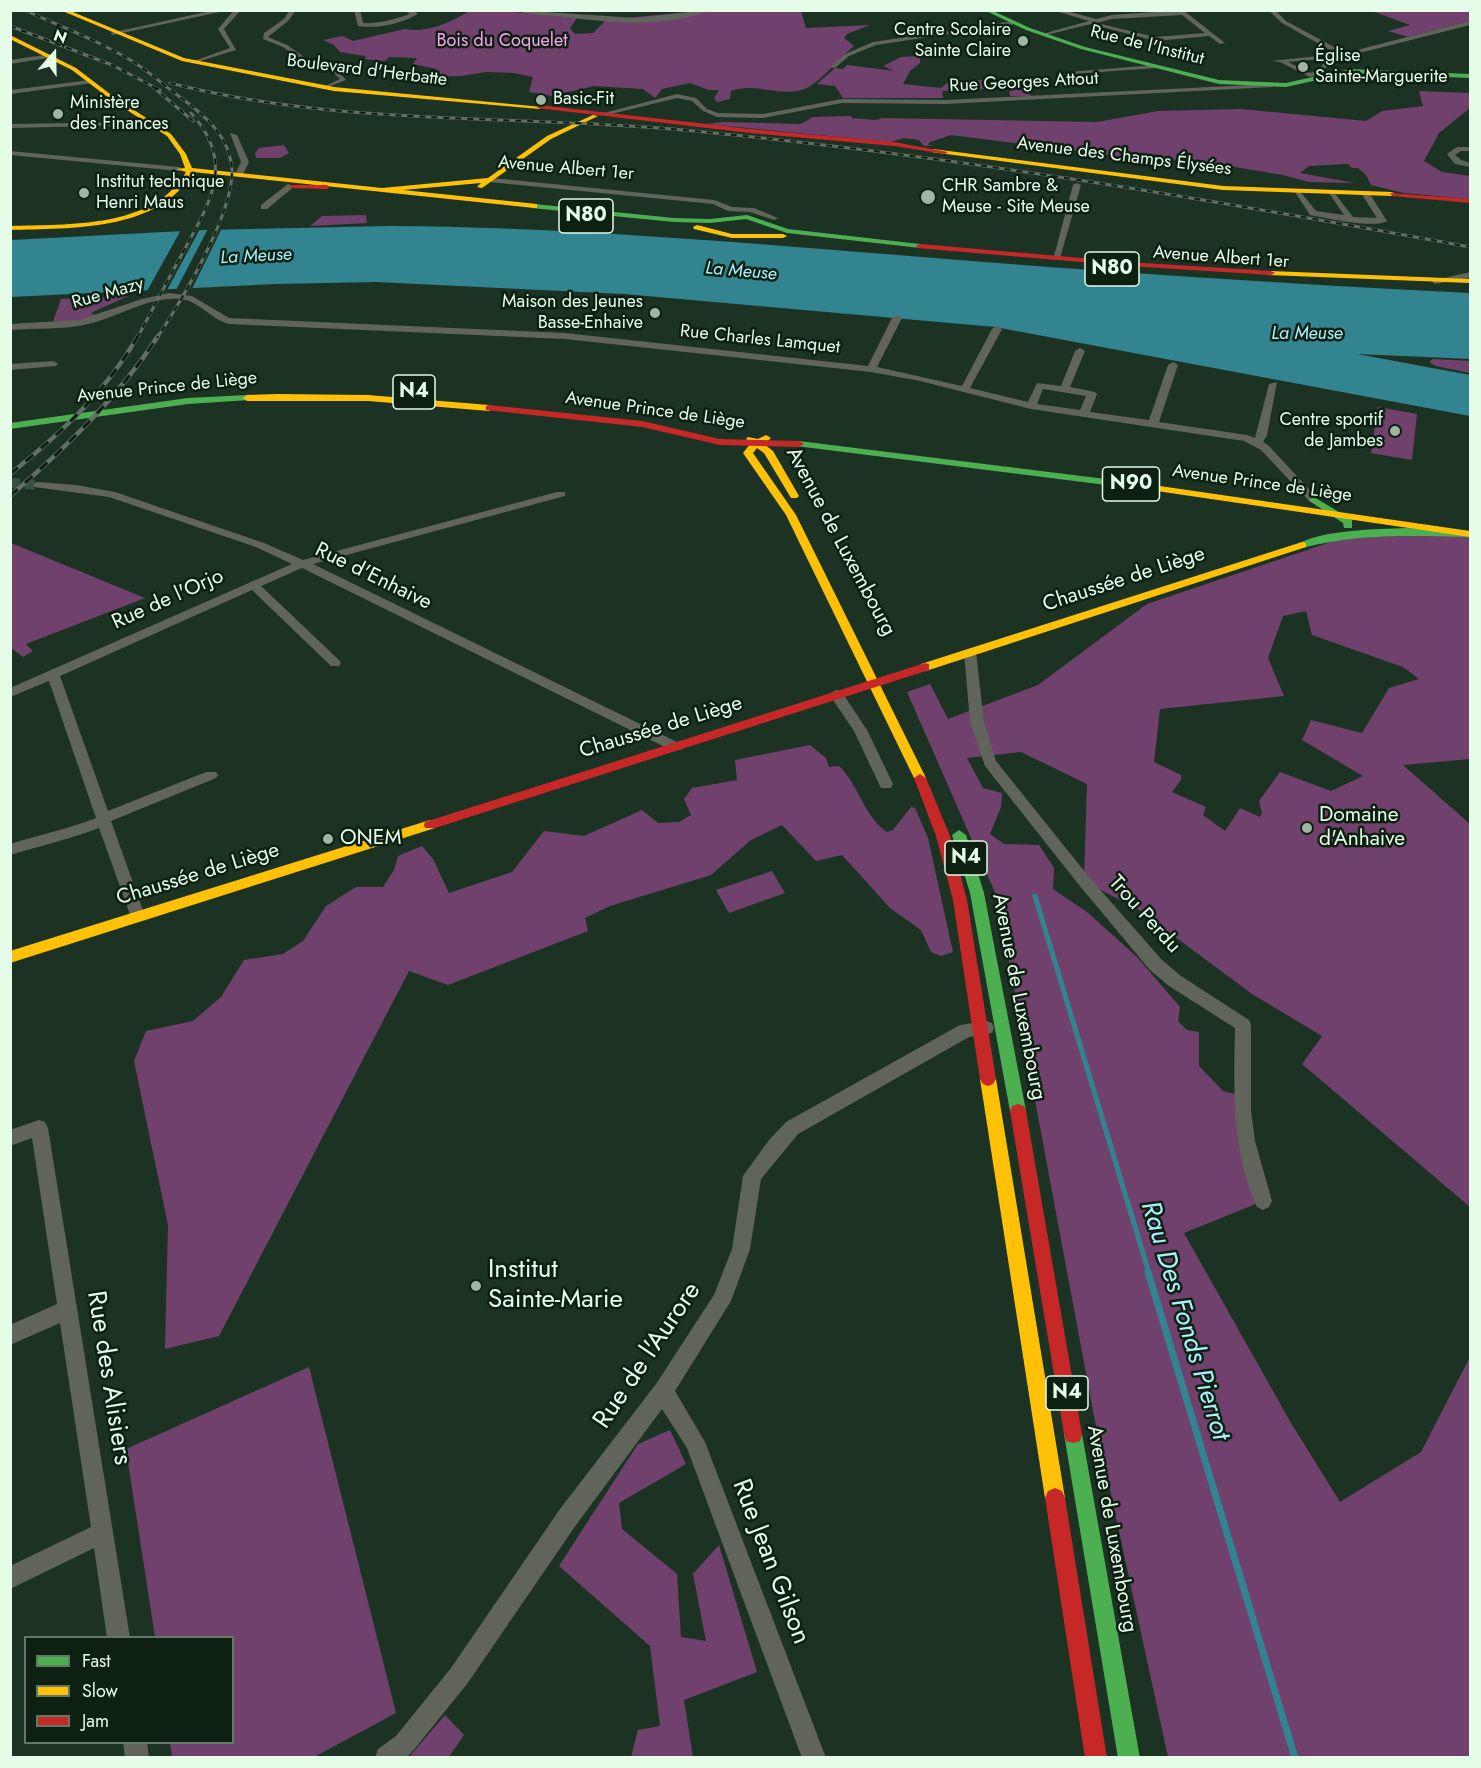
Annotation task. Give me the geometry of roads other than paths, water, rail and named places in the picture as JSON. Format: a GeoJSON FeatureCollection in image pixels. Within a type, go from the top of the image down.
{"type":"FeatureCollection","features":[{"type":"Feature","properties":{"kind":"main road","name":"Boulevard d'Herbatte"},"geometry":{"type":"LineString","coordinates":[[63,10],[113,33],[196,62],[325,88],[584,115],[607,113]]}},
{"type":"Feature","properties":{"kind":"main road","name":"Rue de l'Institut"},"geometry":{"type":"LineString","coordinates":[[986,10],[1013,23],[1083,48],[1219,81],[1271,86],[1298,84],[1337,73],[1470,76]]}},
{"type":"Feature","properties":{"kind":"main road"},"geometry":{"type":"LineString","coordinates":[[10,37],[52,56],[112,98],[113,103],[140,121],[169,135],[183,171],[164,194],[129,211],[86,220],[10,226]]}},
{"type":"Feature","properties":{"kind":"main road","name":"Avenue des Champs Élysées"},"geometry":{"type":"LineString","coordinates":[[607,113],[625,112],[1187,184],[1299,192],[1402,194],[1470,201]]}},
{"type":"Feature","properties":{"kind":"main road"},"geometry":{"type":"LineString","coordinates":[[464,200],[584,115]]}},
{"type":"Feature","properties":{"kind":"main road","name":"Avenue Albert 1er"},"geometry":{"type":"LineString","coordinates":[[183,171],[291,186],[444,201],[489,200],[674,220],[754,218],[765,226]]}},
{"type":"Feature","properties":{"kind":"main road","name":"Avenue Albert 1er"},"geometry":{"type":"LineString","coordinates":[[183,171],[397,190],[699,227],[726,219]]}},
{"type":"Feature","properties":{"kind":"main road","name":"Avenue Albert 1er"},"geometry":{"type":"LineString","coordinates":[[207,173],[240,172],[334,184]]}},
{"type":"Feature","properties":{"kind":"main road","name":"Avenue Albert 1er"},"geometry":{"type":"LineString","coordinates":[[291,186],[397,190],[492,180]]}},
{"type":"Feature","properties":{"kind":"main road","name":"Avenue Albert 1er"},"geometry":{"type":"LineString","coordinates":[[726,219],[738,236],[765,226],[1005,256],[1245,278],[1470,287]]}},
{"type":"Feature","properties":{"kind":"main road","name":"Avenue Albert 1er"},"geometry":{"type":"LineString","coordinates":[[1053,261],[1224,272],[1470,282]]}},
{"type":"Feature","properties":{"kind":"main road","name":"Avenue Prince de Liège"},"geometry":{"type":"LineString","coordinates":[[10,421],[111,405],[217,393],[274,388],[335,392],[642,424],[720,442],[820,446],[1071,476],[1470,534]]}},
{"type":"Feature","properties":{"kind":"main road","name":"Avenue Prince de Liège"},"geometry":{"type":"LineString","coordinates":[[10,426],[188,401],[335,392],[418,392],[704,424]]}},
{"type":"Feature","properties":{"kind":"main road","name":"N4"},"geometry":{"type":"LineString","coordinates":[[642,424],[695,440],[733,458],[765,478]]}},
{"type":"Feature","properties":{"kind":"main road","name":"Avenue Prince de Liège"},"geometry":{"type":"LineString","coordinates":[[757,443],[732,427],[1026,459],[1314,500]]}},
{"type":"Feature","properties":{"kind":"main road"},"geometry":{"type":"LineString","coordinates":[[757,443],[764,438],[804,434]]}},
{"type":"Feature","properties":{"kind":"main road","name":"Avenue de Luxembourg"},"geometry":{"type":"LineString","coordinates":[[859,621],[787,482],[767,450],[757,443],[748,453],[791,515],[914,764],[943,836],[960,900],[1095,1758]]}},
{"type":"Feature","properties":{"kind":"main road"},"geometry":{"type":"LineString","coordinates":[[787,482],[788,465],[794,454],[820,446]]}},
{"type":"Feature","properties":{"kind":"main road"},"geometry":{"type":"LineString","coordinates":[[1314,500],[1348,522],[1341,536]]}},
{"type":"Feature","properties":{"kind":"main road","name":"N90"},"geometry":{"type":"LineString","coordinates":[[1314,500],[1470,523]]}},
{"type":"Feature","properties":{"kind":"main road"},"geometry":{"type":"LineString","coordinates":[[1324,538],[1335,530],[1337,513]]}},
{"type":"Feature","properties":{"kind":"main road","name":"Chaussée de Liège"},"geometry":{"type":"LineString","coordinates":[[10,957],[676,747],[1324,538],[1393,530],[1470,534]]}},
{"type":"Feature","properties":{"kind":"main road","name":"Avenue de Luxembourg"},"geometry":{"type":"LineString","coordinates":[[884,668],[893,687]]}},
{"type":"Feature","properties":{"kind":"main road","name":"Avenue de Luxembourg"},"geometry":{"type":"LineString","coordinates":[[955,826],[977,893],[1004,1029],[1129,1758]]}},
{"type":"Feature","properties":{"kind":"street"},"geometry":{"type":"LineString","coordinates":[[113,33],[226,10]]}},
{"type":"Feature","properties":{"kind":"street"},"geometry":{"type":"LineString","coordinates":[[196,62],[232,50],[233,47],[221,29],[238,10]]}},
{"type":"Feature","properties":{"kind":"street"},"geometry":{"type":"LineString","coordinates":[[293,10],[286,20],[266,34],[265,38],[343,77],[344,79],[325,88]]}},
{"type":"Feature","properties":{"kind":"street"},"geometry":{"type":"LineString","coordinates":[[357,10],[360,25],[364,26],[374,26],[415,14],[407,10]]}},
{"type":"Feature","properties":{"kind":"street"},"geometry":{"type":"LineString","coordinates":[[517,10],[630,19],[680,17],[708,10]]}},
{"type":"Feature","properties":{"kind":"street"},"geometry":{"type":"LineString","coordinates":[[1055,10],[1155,39],[1211,34]]}},
{"type":"Feature","properties":{"kind":"street"},"geometry":{"type":"LineString","coordinates":[[1106,10],[1122,16]]}},
{"type":"Feature","properties":{"kind":"street"},"geometry":{"type":"LineString","coordinates":[[1271,10],[1284,22],[1342,56]]}},
{"type":"Feature","properties":{"kind":"street"},"geometry":{"type":"LineString","coordinates":[[1044,35],[1122,16],[1181,12],[1222,43]]}},
{"type":"Feature","properties":{"kind":"street"},"geometry":{"type":"LineString","coordinates":[[833,67],[847,55],[867,45],[1013,23]]}},
{"type":"Feature","properties":{"kind":"street"},"geometry":{"type":"LineString","coordinates":[[1274,61],[1342,56],[1470,23]]}},
{"type":"Feature","properties":{"kind":"street"},"geometry":{"type":"LineString","coordinates":[[10,62],[52,56]]}},
{"type":"Feature","properties":{"kind":"street"},"geometry":{"type":"LineString","coordinates":[[1337,73],[1333,68],[1342,56]]}},
{"type":"Feature","properties":{"kind":"street"},"geometry":{"type":"LineString","coordinates":[[1283,62],[1310,75],[1319,72],[1327,63],[1324,58]]}},
{"type":"Feature","properties":{"kind":"street"},"geometry":{"type":"LineString","coordinates":[[1071,72],[1155,67]]}},
{"type":"Feature","properties":{"kind":"street"},"geometry":{"type":"LineString","coordinates":[[10,92],[91,82]]}},
{"type":"Feature","properties":{"kind":"street","name":"Rue Georges Attout"},"geometry":{"type":"LineString","coordinates":[[625,112],[681,96],[694,99],[705,110],[717,115],[757,116],[842,101],[946,102],[1271,86]]}},
{"type":"Feature","properties":{"kind":"street"},"geometry":{"type":"LineString","coordinates":[[10,126],[140,121]]}},
{"type":"Feature","properties":{"kind":"street"},"geometry":{"type":"LineString","coordinates":[[233,135],[245,162],[240,172]]}},
{"type":"Feature","properties":{"kind":"street"},"geometry":{"type":"LineString","coordinates":[[1470,149],[1460,149],[1450,154],[1458,162],[1470,165]]}},
{"type":"Feature","properties":{"kind":"street"},"geometry":{"type":"LineString","coordinates":[[12,150],[183,171]]}},
{"type":"Feature","properties":{"kind":"street"},"geometry":{"type":"LineString","coordinates":[[144,165],[164,163],[183,171]]}},
{"type":"Feature","properties":{"kind":"street","name":"Avenue Albert 1er"},"geometry":{"type":"LineString","coordinates":[[492,180],[714,202],[726,219]]}},
{"type":"Feature","properties":{"kind":"street"},"geometry":{"type":"LineString","coordinates":[[1053,261],[1077,185]]}},
{"type":"Feature","properties":{"kind":"street"},"geometry":{"type":"LineString","coordinates":[[264,207],[291,186]]}},
{"type":"Feature","properties":{"kind":"street"},"geometry":{"type":"LineString","coordinates":[[1299,192],[1313,213],[1383,221],[1365,193]]}},
{"type":"Feature","properties":{"kind":"street"},"geometry":{"type":"LineString","coordinates":[[1333,193],[1350,219]]}},
{"type":"Feature","properties":{"kind":"street"},"geometry":{"type":"LineString","coordinates":[[1435,281],[1470,275]]}},
{"type":"Feature","properties":{"kind":"street","name":"Rue Mazy"},"geometry":{"type":"LineString","coordinates":[[10,327],[91,321],[140,301],[180,296]]}},
{"type":"Feature","properties":{"kind":"street","name":"Rue Charles Lamquet"},"geometry":{"type":"LineString","coordinates":[[180,296],[199,301],[215,317],[229,321],[565,336],[871,369],[920,378],[1031,406],[1236,435],[1257,443],[1314,500]]}},
{"type":"Feature","properties":{"kind":"street"},"geometry":{"type":"LineString","coordinates":[[871,369],[897,318]]}},
{"type":"Feature","properties":{"kind":"street"},"geometry":{"type":"LineString","coordinates":[[964,390],[997,329]]}},
{"type":"Feature","properties":{"kind":"street"},"geometry":{"type":"LineString","coordinates":[[1064,389],[1080,351]]}},
{"type":"Feature","properties":{"kind":"street"},"geometry":{"type":"LineString","coordinates":[[10,367],[53,364]]}},
{"type":"Feature","properties":{"kind":"street"},"geometry":{"type":"LineString","coordinates":[[1153,424],[1173,365]]}},
{"type":"Feature","properties":{"kind":"street"},"geometry":{"type":"LineString","coordinates":[[1257,443],[1262,435],[1274,384]]}},
{"type":"Feature","properties":{"kind":"street"},"geometry":{"type":"LineString","coordinates":[[1031,406],[1040,385],[1092,394],[1084,414]]}},
{"type":"Feature","properties":{"kind":"street","name":"Rue d'Enhaive"},"geometry":{"type":"LineString","coordinates":[[38,485],[111,494],[260,545],[676,747]]}},
{"type":"Feature","properties":{"kind":"street","name":"Rue de l'Orjo"},"geometry":{"type":"LineString","coordinates":[[10,693],[301,564],[561,494]]}},
{"type":"Feature","properties":{"kind":"street"},"geometry":{"type":"LineString","coordinates":[[252,585],[335,663]]}},
{"type":"Feature","properties":{"kind":"street","name":"Trou Perdu"},"geometry":{"type":"LineString","coordinates":[[970,652],[973,702],[981,745],[990,763],[1084,881],[1156,965],[1175,981],[1243,1025],[1242,1111],[1246,1141],[1263,1201]]}},
{"type":"Feature","properties":{"kind":"street"},"geometry":{"type":"LineString","coordinates":[[53,674],[137,916]]}},
{"type":"Feature","properties":{"kind":"street"},"geometry":{"type":"LineString","coordinates":[[836,694],[860,730],[886,784]]}},
{"type":"Feature","properties":{"kind":"street"},"geometry":{"type":"LineString","coordinates":[[10,850],[40,840],[62,837],[211,775]]}},
{"type":"Feature","properties":{"kind":"street","name":"Rue de l'Aurore"},"geometry":{"type":"LineString","coordinates":[[387,1758],[404,1744],[459,1676],[574,1508],[663,1391],[721,1301],[741,1249],[752,1176],[775,1146],[792,1128],[966,1030],[1004,1029]]}},
{"type":"Feature","properties":{"kind":"street","name":"Rue des Alisiers"},"geometry":{"type":"LineString","coordinates":[[10,1138],[39,1128],[119,1636]]}},
{"type":"Feature","properties":{"kind":"street"},"geometry":{"type":"LineString","coordinates":[[10,1335],[69,1309]]}},
{"type":"Feature","properties":{"kind":"street","name":"Rue Jean Gilson"},"geometry":{"type":"LineString","coordinates":[[663,1391],[695,1442],[814,1758]]}},
{"type":"Feature","properties":{"kind":"street"},"geometry":{"type":"LineString","coordinates":[[10,1578],[103,1532]]}},
{"type":"Feature","properties":{"kind":"water","name":"La Meuse"},"geometry":{"type":"Polygon","coordinates":[[[389,226],[522,229],[656,237],[1128,273],[1470,293],[1470,359],[1357,354],[1470,375],[1470,416],[995,327],[624,294],[376,282],[276,284],[11,297],[11,240],[203,230],[389,226]]]}},
{"type":"Feature","properties":{"kind":"waterway","name":"Rau Des Fonds Pierrot"},"geometry":{"type":"LineString","coordinates":[[1035,896],[1149,1273]]}},
{"type":"Feature","properties":{"kind":"waterway","name":"Rau Des Fonds Pierrot"},"geometry":{"type":"LineString","coordinates":[[1148,1272],[1295,1758]]}},
{"type":"Feature","properties":{"kind":"tunnel"},"geometry":{"type":"LineString","coordinates":[[10,483],[38,485]]}},
{"type":"Feature","properties":{"kind":"railway"},"geometry":{"type":"LineString","coordinates":[[24,10],[119,53],[138,65],[205,118],[221,136],[227,147],[232,172],[224,211],[192,280],[157,338]]}},
{"type":"Feature","properties":{"kind":"railway"},"geometry":{"type":"LineString","coordinates":[[10,26],[112,65],[160,90]]}},
{"type":"Feature","properties":{"kind":"railway"},"geometry":{"type":"LineString","coordinates":[[170,83],[234,97],[300,107],[365,113],[694,131],[889,153],[1180,196],[1470,247]]}},
{"type":"Feature","properties":{"kind":"railway"},"geometry":{"type":"LineString","coordinates":[[152,86],[193,121]]}},
{"type":"Feature","properties":{"kind":"railway"},"geometry":{"type":"LineString","coordinates":[[137,338],[201,219],[214,184],[216,167],[213,150],[205,132],[191,113]]}},
{"type":"Feature","properties":{"kind":"railway"},"geometry":{"type":"LineString","coordinates":[[10,474],[64,428],[97,394],[112,376],[138,336]]}},
{"type":"Feature","properties":{"kind":"railway"},"geometry":{"type":"LineString","coordinates":[[10,496],[90,421],[126,380],[158,336]]}},
{"type":"Feature","properties":{"kind":"place","name":"Centre Scolaire Sainte Claire"},"geometry":{"type":"Point","coordinates":[1023,41]}},
{"type":"Feature","properties":{"kind":"place","name":"Église Sainte-Marguerite"},"geometry":{"type":"Point","coordinates":[1303,67]}},
{"type":"Feature","properties":{"kind":"place","name":"Basic-Fit"},"geometry":{"type":"Point","coordinates":[541,100]}},
{"type":"Feature","properties":{"kind":"place","name":"Ministère des Finances"},"geometry":{"type":"Point","coordinates":[58,114]}},
{"type":"Feature","properties":{"kind":"place","name":"Institut technique Henri Maus"},"geometry":{"type":"Point","coordinates":[84,193]}},
{"type":"Feature","properties":{"kind":"place","name":"CHR Sambre & Meuse - Site Meuse"},"geometry":{"type":"Point","coordinates":[928,197]}},
{"type":"Feature","properties":{"kind":"place","name":"Maison des Jeunes Basse-Enhaive"},"geometry":{"type":"Point","coordinates":[655,313]}},
{"type":"Feature","properties":{"kind":"place","name":"Centre sportif de Jambes"},"geometry":{"type":"Point","coordinates":[1395,431]}},
{"type":"Feature","properties":{"kind":"place","name":"Domaine d'Anhaive"},"geometry":{"type":"Point","coordinates":[1307,828]}},
{"type":"Feature","properties":{"kind":"place","name":"ONEM"},"geometry":{"type":"Point","coordinates":[328,839]}},
{"type":"Feature","properties":{"kind":"place","name":"Institut Sainte-Marie"},"geometry":{"type":"Point","coordinates":[476,1286]}},
{"type":"Feature","properties":{"kind":"park label","name":"Bois du Coquelet"},"geometry":{"type":"Point","coordinates":[502,42]}}]}
